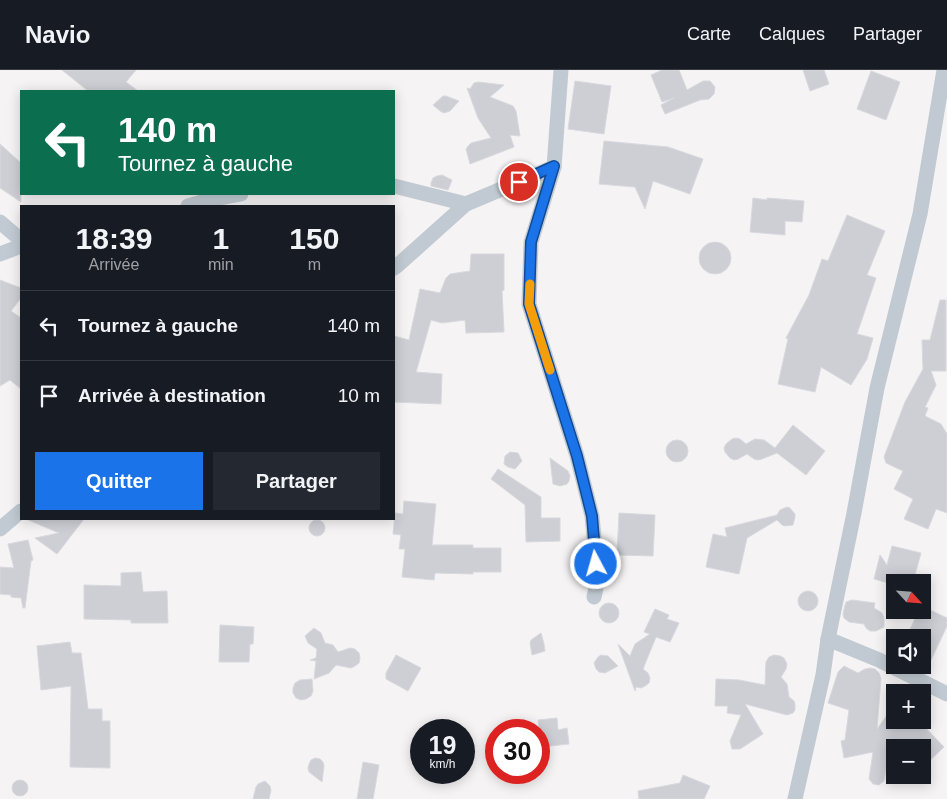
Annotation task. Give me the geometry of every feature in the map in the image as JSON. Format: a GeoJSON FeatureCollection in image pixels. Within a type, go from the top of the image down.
{"type":"FeatureCollection","features":[{"type":"Feature","properties":{"kind":"street"},"geometry":{"type":"LineString","coordinates":[[561,70],[554,166],[531,242],[529,304],[577,456],[592,516],[598,579],[594,597]]}},
{"type":"Feature","properties":{"kind":"street"},"geometry":{"type":"LineString","coordinates":[[796,799],[823,675],[828,639],[878,388],[920,214],[944,70]]}},
{"type":"Feature","properties":{"kind":"street"},"geometry":{"type":"LineString","coordinates":[[395,267],[466,204],[554,166]]}},
{"type":"Feature","properties":{"kind":"street"},"geometry":{"type":"LineString","coordinates":[[395,186],[466,204]]}},
{"type":"Feature","properties":{"kind":"street"},"geometry":{"type":"LineString","coordinates":[[192,205],[236,195]]}},
{"type":"Feature","properties":{"kind":"street"},"geometry":{"type":"LineString","coordinates":[[0,222],[20,239]]}},
{"type":"Feature","properties":{"kind":"street"},"geometry":{"type":"LineString","coordinates":[[0,254],[20,246]]}},
{"type":"Feature","properties":{"kind":"street"},"geometry":{"type":"LineString","coordinates":[[0,529],[20,512]]}},
{"type":"Feature","properties":{"kind":"street"},"geometry":{"type":"LineString","coordinates":[[828,639],[879,660],[947,694]]}},
{"type":"Feature","properties":{"kind":"building"},"geometry":{"type":"Polygon","coordinates":[[[62,70],[136,70],[126,82],[137,90],[87,90],[62,70]]]}},
{"type":"Feature","properties":{"kind":"building"},"geometry":{"type":"Polygon","coordinates":[[[662,70],[679,70],[687,90],[703,81],[710,81],[715,87],[714,94],[709,99],[700,100],[665,114],[661,105],[674,98],[662,102],[651,75],[662,70]]]}},
{"type":"Feature","properties":{"kind":"building"},"geometry":{"type":"Polygon","coordinates":[[[803,70],[824,70],[829,84],[810,91],[803,70]]]}},
{"type":"Feature","properties":{"kind":"building"},"geometry":{"type":"Polygon","coordinates":[[[871,71],[900,82],[886,120],[857,109],[871,71]]]}},
{"type":"Feature","properties":{"kind":"building"},"geometry":{"type":"Polygon","coordinates":[[[575,81],[611,86],[604,134],[568,129],[575,81]]]}},
{"type":"Feature","properties":{"kind":"building"},"geometry":{"type":"Polygon","coordinates":[[[474,83],[504,85],[490,97],[513,106],[516,111],[520,136],[510,135],[514,147],[470,164],[466,149],[469,145],[491,138],[478,118],[467,88],[470,89],[474,83]]]}},
{"type":"Feature","properties":{"kind":"building"},"geometry":{"type":"Polygon","coordinates":[[[443,96],[459,101],[450,111],[444,113],[433,105],[443,96]]]}},
{"type":"Feature","properties":{"kind":"building"},"geometry":{"type":"Polygon","coordinates":[[[604,141],[668,147],[703,159],[690,194],[653,181],[645,209],[635,187],[599,184],[604,141]]]}},
{"type":"Feature","properties":{"kind":"building"},"geometry":{"type":"Polygon","coordinates":[[[0,144],[20,162],[21,202],[0,188],[0,144]]]}},
{"type":"Feature","properties":{"kind":"building"},"geometry":{"type":"Polygon","coordinates":[[[442,175],[452,180],[448,190],[431,186],[433,178],[442,175]]]}},
{"type":"Feature","properties":{"kind":"building"},"geometry":{"type":"Polygon","coordinates":[[[753,198],[804,201],[802,222],[785,221],[785,235],[750,232],[753,198]]]}},
{"type":"Feature","properties":{"kind":"building"},"geometry":{"type":"Polygon","coordinates":[[[847,215],[885,231],[867,275],[876,278],[857,334],[873,338],[867,359],[851,385],[821,367],[815,392],[778,384],[788,339],[786,338],[809,295],[822,259],[828,261],[847,215]]]}},
{"type":"Feature","properties":{"kind":"building"},"geometry":{"type":"Polygon","coordinates":[[[715,242],[727,246],[731,258],[727,270],[715,274],[703,270],[699,258],[703,246],[715,242]]]}},
{"type":"Feature","properties":{"kind":"building"},"geometry":{"type":"Polygon","coordinates":[[[471,254],[504,254],[504,290],[502,291],[504,332],[466,333],[465,320],[442,323],[431,320],[416,372],[442,374],[441,404],[395,402],[395,336],[409,340],[420,289],[440,293],[446,278],[450,274],[470,271],[471,254]]]}},
{"type":"Feature","properties":{"kind":"building"},"geometry":{"type":"Polygon","coordinates":[[[0,280],[20,288],[20,299],[11,311],[20,317],[20,388],[10,380],[0,386],[0,280]]]}},
{"type":"Feature","properties":{"kind":"building"},"geometry":{"type":"Polygon","coordinates":[[[940,300],[946,300],[946,371],[931,371],[936,385],[925,407],[928,408],[925,416],[941,424],[947,434],[947,513],[936,509],[928,529],[904,519],[913,499],[894,489],[903,471],[886,463],[884,457],[905,402],[923,369],[922,340],[930,340],[940,300]]]}},
{"type":"Feature","properties":{"kind":"building"},"geometry":{"type":"Polygon","coordinates":[[[793,425],[825,451],[806,475],[777,453],[758,460],[747,454],[734,460],[725,452],[726,444],[736,438],[746,444],[755,439],[764,440],[775,448],[793,425]]]}},
{"type":"Feature","properties":{"kind":"building"},"geometry":{"type":"Polygon","coordinates":[[[677,440],[685,443],[688,451],[685,459],[677,462],[669,459],[666,451],[669,443],[677,440]]]}},
{"type":"Feature","properties":{"kind":"building"},"geometry":{"type":"Polygon","coordinates":[[[510,452],[518,453],[522,461],[515,469],[504,464],[505,456],[510,452]]]}},
{"type":"Feature","properties":{"kind":"building"},"geometry":{"type":"Polygon","coordinates":[[[550,458],[568,471],[570,476],[567,484],[560,486],[553,484],[550,458]]]}},
{"type":"Feature","properties":{"kind":"building"},"geometry":{"type":"Polygon","coordinates":[[[498,469],[541,497],[541,518],[560,518],[560,541],[526,542],[525,505],[491,479],[498,469]]]}},
{"type":"Feature","properties":{"kind":"building"},"geometry":{"type":"Polygon","coordinates":[[[404,501],[436,504],[432,545],[473,545],[473,548],[501,548],[501,572],[473,572],[473,574],[435,573],[434,580],[402,577],[405,549],[399,549],[401,535],[393,534],[395,513],[403,514],[404,501]]]}},
{"type":"Feature","properties":{"kind":"building"},"geometry":{"type":"Polygon","coordinates":[[[787,507],[795,514],[793,525],[785,526],[777,520],[747,538],[739,574],[706,567],[713,534],[727,537],[725,528],[777,515],[780,510],[787,507]]]}},
{"type":"Feature","properties":{"kind":"building"},"geometry":{"type":"Polygon","coordinates":[[[619,513],[655,515],[653,556],[617,555],[619,513]]]}},
{"type":"Feature","properties":{"kind":"building"},"geometry":{"type":"Polygon","coordinates":[[[28,520],[83,520],[57,554],[35,538],[59,533],[28,520]]]}},
{"type":"Feature","properties":{"kind":"building"},"geometry":{"type":"Polygon","coordinates":[[[314,520],[320,520],[325,525],[323,534],[314,536],[309,531],[309,525],[314,520]]]}},
{"type":"Feature","properties":{"kind":"building"},"geometry":{"type":"Polygon","coordinates":[[[28,540],[33,560],[31,561],[25,608],[23,608],[21,598],[0,594],[0,567],[14,568],[8,544],[28,540]]]}},
{"type":"Feature","properties":{"kind":"building"},"geometry":{"type":"Polygon","coordinates":[[[892,546],[921,553],[915,574],[886,574],[886,582],[874,579],[880,555],[887,565],[892,546]]]}},
{"type":"Feature","properties":{"kind":"building"},"geometry":{"type":"Polygon","coordinates":[[[141,572],[143,592],[167,591],[168,623],[131,623],[131,620],[84,619],[84,585],[121,586],[121,573],[141,572]]]}},
{"type":"Feature","properties":{"kind":"building"},"geometry":{"type":"Polygon","coordinates":[[[804,591],[812,591],[818,597],[818,605],[812,611],[804,611],[798,605],[798,597],[804,591]]]}},
{"type":"Feature","properties":{"kind":"building"},"geometry":{"type":"Polygon","coordinates":[[[852,600],[875,603],[874,608],[882,613],[884,618],[884,627],[876,631],[870,631],[864,624],[849,622],[844,618],[846,602],[852,600]]]}},
{"type":"Feature","properties":{"kind":"building"},"geometry":{"type":"Polygon","coordinates":[[[609,603],[616,606],[619,613],[616,620],[609,623],[602,620],[599,613],[602,606],[609,603]]]}},
{"type":"Feature","properties":{"kind":"building"},"geometry":{"type":"Polygon","coordinates":[[[655,609],[669,615],[667,619],[679,623],[670,642],[656,637],[643,669],[648,673],[649,683],[641,688],[636,687],[635,691],[618,644],[630,656],[635,644],[650,634],[644,632],[655,609]]]}},
{"type":"Feature","properties":{"kind":"building"},"geometry":{"type":"Polygon","coordinates":[[[931,610],[947,618],[947,626],[931,660],[931,629],[910,629],[915,619],[931,619],[931,610]]]}},
{"type":"Feature","properties":{"kind":"building"},"geometry":{"type":"Polygon","coordinates":[[[220,625],[254,627],[253,644],[250,644],[249,662],[219,662],[220,625]]]}},
{"type":"Feature","properties":{"kind":"building"},"geometry":{"type":"Polygon","coordinates":[[[314,628],[321,633],[325,643],[333,645],[338,652],[350,648],[355,649],[359,653],[359,663],[351,668],[336,665],[329,673],[314,679],[316,661],[310,660],[316,658],[317,649],[308,643],[305,636],[314,628]]]}},
{"type":"Feature","properties":{"kind":"building"},"geometry":{"type":"Polygon","coordinates":[[[541,633],[545,651],[532,655],[531,640],[541,633]]]}},
{"type":"Feature","properties":{"kind":"building"},"geometry":{"type":"Polygon","coordinates":[[[70,642],[72,653],[81,653],[88,709],[102,709],[102,721],[110,721],[110,768],[70,767],[71,686],[41,690],[37,646],[70,642]]]}},
{"type":"Feature","properties":{"kind":"building"},"geometry":{"type":"Polygon","coordinates":[[[396,655],[421,668],[408,691],[386,679],[386,673],[396,655]]]}},
{"type":"Feature","properties":{"kind":"building"},"geometry":{"type":"Polygon","coordinates":[[[601,655],[608,656],[618,666],[605,673],[599,672],[594,663],[601,655]]]}},
{"type":"Feature","properties":{"kind":"building"},"geometry":{"type":"Polygon","coordinates":[[[774,655],[784,658],[787,664],[781,677],[787,684],[789,697],[794,701],[795,710],[787,715],[745,704],[763,734],[740,749],[732,749],[730,741],[741,715],[727,713],[728,706],[715,706],[716,679],[739,680],[765,685],[766,662],[769,657],[774,655]]]}},
{"type":"Feature","properties":{"kind":"building"},"geometry":{"type":"Polygon","coordinates":[[[844,666],[858,673],[870,668],[875,669],[879,673],[881,678],[877,729],[886,716],[886,729],[927,729],[944,747],[931,759],[931,739],[886,739],[884,781],[879,785],[873,784],[869,779],[873,752],[844,758],[841,741],[845,740],[849,710],[828,703],[838,672],[844,666]]]}},
{"type":"Feature","properties":{"kind":"building"},"geometry":{"type":"Polygon","coordinates":[[[312,679],[313,691],[311,696],[301,700],[296,698],[293,693],[295,683],[300,680],[312,679]]]}},
{"type":"Feature","properties":{"kind":"building"},"geometry":{"type":"Polygon","coordinates":[[[557,718],[558,730],[567,728],[569,744],[550,746],[550,719],[548,719],[557,718]]]}},
{"type":"Feature","properties":{"kind":"building"},"geometry":{"type":"Polygon","coordinates":[[[315,758],[323,762],[322,782],[309,772],[309,764],[315,758]]]}},
{"type":"Feature","properties":{"kind":"building"},"geometry":{"type":"Polygon","coordinates":[[[363,762],[379,765],[373,799],[357,799],[363,762]]]}},
{"type":"Feature","properties":{"kind":"building"},"geometry":{"type":"Polygon","coordinates":[[[683,775],[710,786],[704,799],[639,799],[638,791],[680,783],[683,775]]]}},
{"type":"Feature","properties":{"kind":"building"},"geometry":{"type":"Polygon","coordinates":[[[17,780],[23,780],[28,785],[26,794],[17,796],[12,791],[12,785],[17,780]]]}},
{"type":"Feature","properties":{"kind":"building"},"geometry":{"type":"Polygon","coordinates":[[[265,781],[271,790],[269,799],[253,799],[258,784],[265,781]]]}},
{"type":"Feature","properties":{"kind":"slow traffic"},"geometry":{"type":"LineString","coordinates":[[530,284],[529,304],[550,370]]}},
{"type":"Feature","properties":{"kind":"route"},"geometry":{"type":"LineString","coordinates":[[519,182],[554,166],[531,242],[529,304],[577,456],[592,516],[596,564]]}}]}
